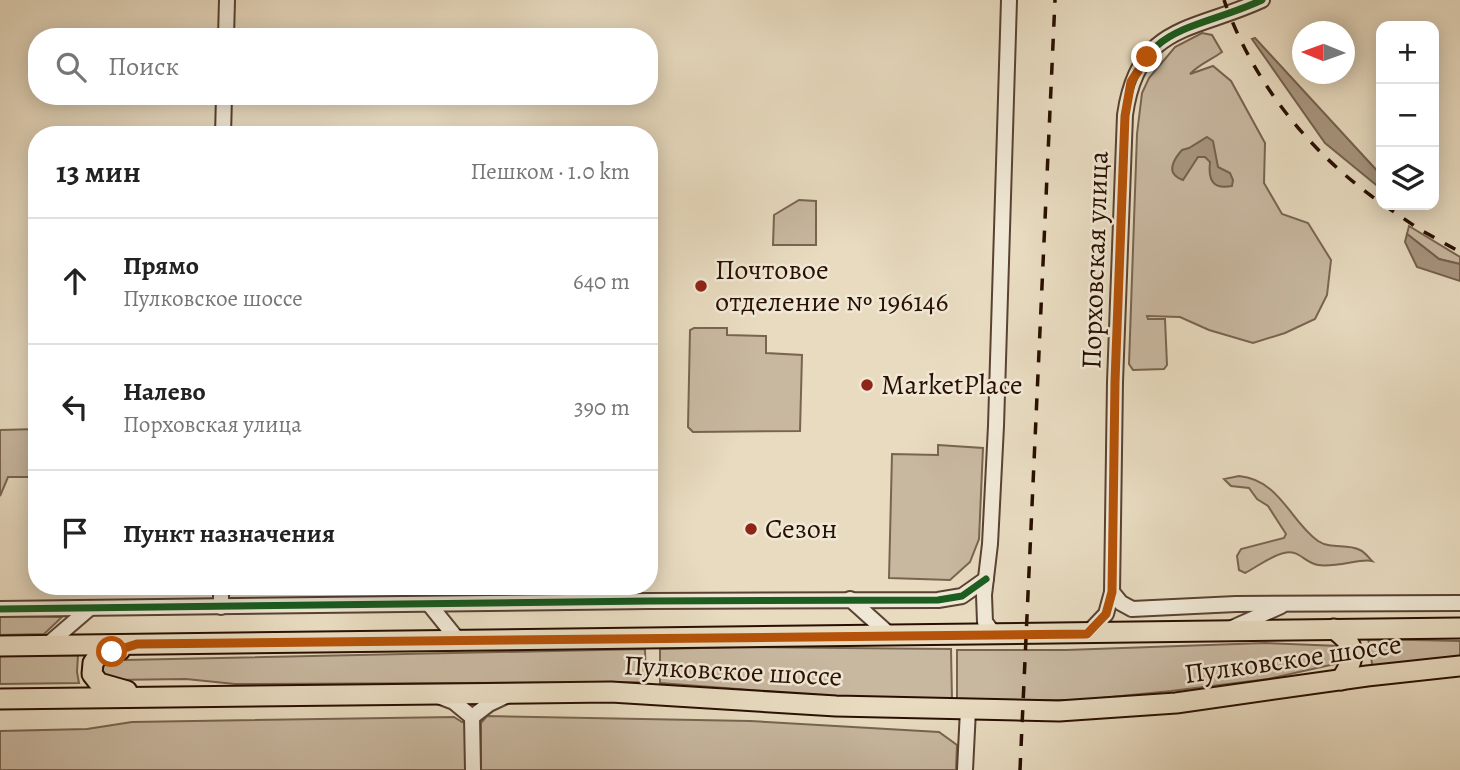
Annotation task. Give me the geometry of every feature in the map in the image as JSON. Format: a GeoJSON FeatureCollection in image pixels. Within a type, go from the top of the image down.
{"type":"FeatureCollection","features":[{"type":"Feature","properties":{"kind":"main road","name":"Пулковское шоссе"},"geometry":{"type":"LineString","coordinates":[[0,646],[1460,628]]}},
{"type":"Feature","properties":{"kind":"main road"},"geometry":{"type":"LineString","coordinates":[[1335,629],[1346,638],[1353,653],[1341,680]]}},
{"type":"Feature","properties":{"kind":"main road"},"geometry":{"type":"LineString","coordinates":[[137,644],[98,656],[93,663],[92,674],[99,683],[145,697]]}},
{"type":"Feature","properties":{"kind":"main road","name":"Пулковское шоссе"},"geometry":{"type":"LineString","coordinates":[[0,699],[648,693],[836,706],[1059,711],[1134,707],[1460,666]]}},
{"type":"Feature","properties":{"kind":"street"},"geometry":{"type":"LineString","coordinates":[[226,28],[227,0]]}},
{"type":"Feature","properties":{"kind":"street"},"geometry":{"type":"LineString","coordinates":[[994,634],[989,629],[984,614],[996,426],[1009,0]]}},
{"type":"Feature","properties":{"kind":"street","name":"Порховская улица"},"geometry":{"type":"LineString","coordinates":[[1087,634],[1106,614],[1112,592],[1117,329],[1125,116],[1131,82],[1147,57],[1168,37],[1185,27],[1262,0]]}},
{"type":"Feature","properties":{"kind":"street"},"geometry":{"type":"LineString","coordinates":[[223,126],[224,105]]}},
{"type":"Feature","properties":{"kind":"street"},"geometry":{"type":"LineString","coordinates":[[0,609],[950,598],[972,590],[986,579]]}},
{"type":"Feature","properties":{"kind":"street"},"geometry":{"type":"LineString","coordinates":[[1112,592],[1121,603],[1132,609],[1286,604],[1460,603]]}},
{"type":"Feature","properties":{"kind":"street"},"geometry":{"type":"LineString","coordinates":[[221,595],[221,607]]}},
{"type":"Feature","properties":{"kind":"street"},"geometry":{"type":"LineString","coordinates":[[850,599],[890,635]]}},
{"type":"Feature","properties":{"kind":"street"},"geometry":{"type":"LineString","coordinates":[[429,604],[458,640]]}},
{"type":"Feature","properties":{"kind":"street"},"geometry":{"type":"LineString","coordinates":[[1226,631],[1286,604]]}},
{"type":"Feature","properties":{"kind":"street"},"geometry":{"type":"LineString","coordinates":[[47,645],[90,608]]}},
{"type":"Feature","properties":{"kind":"street"},"geometry":{"type":"LineString","coordinates":[[472,717],[489,704],[513,693]]}},
{"type":"Feature","properties":{"kind":"street"},"geometry":{"type":"LineString","coordinates":[[433,694],[454,702],[472,717],[473,770]]}},
{"type":"Feature","properties":{"kind":"street"},"geometry":{"type":"LineString","coordinates":[[965,770],[968,710]]}},
{"type":"Feature","properties":{"kind":"shaded area"},"geometry":{"type":"Polygon","coordinates":[[[1202,33],[1212,35],[1222,52],[1190,74],[1213,66],[1231,81],[1265,143],[1264,183],[1282,214],[1308,223],[1331,260],[1327,295],[1315,319],[1285,333],[1253,343],[1209,330],[1180,317],[1147,316],[1148,319],[1165,319],[1167,365],[1164,369],[1133,370],[1129,364],[1137,134],[1142,93],[1149,78],[1175,47],[1202,33]]]}},
{"type":"Feature","properties":{"kind":"shaded area"},"geometry":{"type":"Polygon","coordinates":[[[1255,38],[1292,78],[1292,84],[1297,84],[1376,170],[1376,185],[1325,143],[1252,39],[1255,38]]]}},
{"type":"Feature","properties":{"kind":"shaded area"},"geometry":{"type":"Polygon","coordinates":[[[1207,137],[1213,141],[1218,167],[1230,173],[1232,186],[1220,186],[1213,182],[1210,162],[1205,157],[1198,157],[1183,180],[1172,171],[1172,166],[1182,150],[1207,137]]]}},
{"type":"Feature","properties":{"kind":"shaded area"},"geometry":{"type":"Polygon","coordinates":[[[799,200],[816,201],[816,245],[773,245],[774,215],[799,200]]]}},
{"type":"Feature","properties":{"kind":"shaded area"},"geometry":{"type":"Polygon","coordinates":[[[1409,226],[1460,257],[1460,264],[1439,259],[1407,234],[1409,226]]]}},
{"type":"Feature","properties":{"kind":"shaded area"},"geometry":{"type":"Polygon","coordinates":[[[1407,234],[1439,259],[1460,264],[1460,281],[1417,267],[1405,242],[1407,234]]]}},
{"type":"Feature","properties":{"kind":"shaded area"},"geometry":{"type":"Polygon","coordinates":[[[727,328],[727,335],[766,336],[766,353],[802,355],[800,431],[693,432],[688,427],[690,330],[727,328]]]}},
{"type":"Feature","properties":{"kind":"shaded area"},"geometry":{"type":"Polygon","coordinates":[[[28,429],[28,477],[8,477],[0,496],[0,430],[28,429]]]}},
{"type":"Feature","properties":{"kind":"shaded area"},"geometry":{"type":"Polygon","coordinates":[[[938,445],[983,448],[979,539],[970,562],[950,580],[889,578],[892,454],[938,455],[938,445]]]}},
{"type":"Feature","properties":{"kind":"shaded area"},"geometry":{"type":"Polygon","coordinates":[[[1239,476],[1253,479],[1275,493],[1308,533],[1318,541],[1355,548],[1364,552],[1372,561],[1318,565],[1289,552],[1245,573],[1239,570],[1237,556],[1241,549],[1284,538],[1286,534],[1268,506],[1257,499],[1249,488],[1231,486],[1224,479],[1239,476]]]}},
{"type":"Feature","properties":{"kind":"shaded area"},"geometry":{"type":"Polygon","coordinates":[[[0,616],[62,617],[44,634],[0,635],[0,616]]]}},
{"type":"Feature","properties":{"kind":"shaded area"},"geometry":{"type":"Polygon","coordinates":[[[1368,639],[1460,641],[1460,656],[1372,666],[1368,639]]]}},
{"type":"Feature","properties":{"kind":"shaded area"},"geometry":{"type":"Polygon","coordinates":[[[1265,643],[1340,646],[1344,650],[1344,662],[1268,679],[1081,700],[957,700],[957,650],[1066,650],[1265,643]]]}},
{"type":"Feature","properties":{"kind":"shaded area"},"geometry":{"type":"Polygon","coordinates":[[[645,649],[646,682],[235,684],[186,679],[111,680],[101,674],[102,666],[109,661],[123,660],[645,649]]]}},
{"type":"Feature","properties":{"kind":"shaded area"},"geometry":{"type":"Polygon","coordinates":[[[660,649],[951,649],[952,700],[854,698],[660,683],[660,649]]]}},
{"type":"Feature","properties":{"kind":"shaded area"},"geometry":{"type":"Polygon","coordinates":[[[78,655],[79,683],[0,684],[0,656],[78,655]]]}},
{"type":"Feature","properties":{"kind":"shaded area"},"geometry":{"type":"Polygon","coordinates":[[[487,716],[750,721],[939,732],[957,745],[956,770],[481,770],[481,723],[487,716]]]}},
{"type":"Feature","properties":{"kind":"shaded area"},"geometry":{"type":"Polygon","coordinates":[[[454,717],[467,722],[468,770],[0,770],[0,731],[87,729],[132,722],[454,717]]]}},
{"type":"Feature","properties":{"kind":"railway"},"geometry":{"type":"LineString","coordinates":[[1020,770],[1055,0]]}},
{"type":"Feature","properties":{"kind":"railway"},"geometry":{"type":"LineString","coordinates":[[1224,0],[1251,60],[1287,114],[1331,162],[1376,199]]}},
{"type":"Feature","properties":{"kind":"railway"},"geometry":{"type":"LineString","coordinates":[[1391,210],[1460,252]]}},
{"type":"Feature","properties":{"kind":"cycle path"},"geometry":{"type":"LineString","coordinates":[[1087,634],[1106,614],[1112,592],[1115,382],[1125,115],[1132,85],[1142,63],[1156,47],[1172,35],[1262,0]]}},
{"type":"Feature","properties":{"kind":"cycle path"},"geometry":{"type":"LineString","coordinates":[[0,609],[938,600],[962,596],[986,579]]}},
{"type":"Feature","properties":{"kind":"place","name":"Почтовое отделение № 196146"},"geometry":{"type":"Point","coordinates":[701,286]}},
{"type":"Feature","properties":{"kind":"place","name":"MarketPlace"},"geometry":{"type":"Point","coordinates":[867,385]}},
{"type":"Feature","properties":{"kind":"place","name":"Сезон"},"geometry":{"type":"Point","coordinates":[751,529]}},
{"type":"Feature","properties":{"kind":"route"},"geometry":{"type":"LineString","coordinates":[[112,652],[137,644],[1087,634],[1106,614],[1111,603],[1115,382],[1125,116],[1131,82],[1138,67],[1147,57]]}}]}
